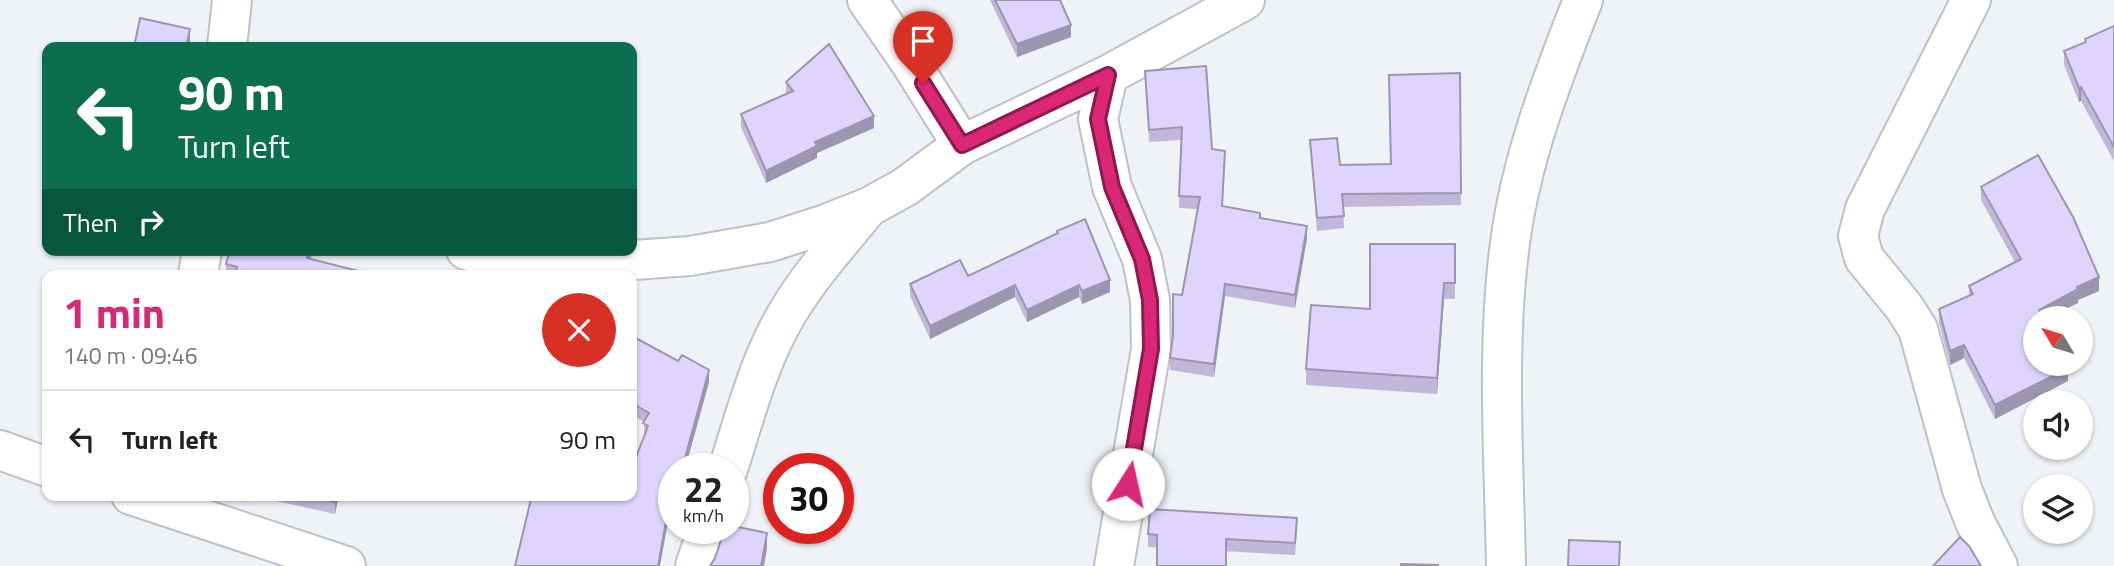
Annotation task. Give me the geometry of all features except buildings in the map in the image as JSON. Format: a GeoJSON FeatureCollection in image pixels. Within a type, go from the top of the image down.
{"type":"FeatureCollection","features":[{"type":"Feature","properties":{"kind":"street"},"geometry":{"type":"LineString","coordinates":[[228,42],[232,0]]}},
{"type":"Feature","properties":{"kind":"street"},"geometry":{"type":"LineString","coordinates":[[867,0],[962,145]]}},
{"type":"Feature","properties":{"kind":"street"},"geometry":{"type":"LineString","coordinates":[[485,256],[592,256],[634,260],[690,256],[770,242],[826,224],[905,187],[962,145],[1108,75],[1245,0]]}},
{"type":"Feature","properties":{"kind":"street"},"geometry":{"type":"LineString","coordinates":[[1506,566],[1503,316],[1510,241],[1526,165],[1548,89],[1583,0]]}},
{"type":"Feature","properties":{"kind":"street"},"geometry":{"type":"LineString","coordinates":[[1971,0],[1865,209],[1858,236],[1864,258],[1904,307],[1918,329],[1962,489],[1975,522],[1998,566]]}},
{"type":"Feature","properties":{"kind":"street"},"geometry":{"type":"LineString","coordinates":[[1108,75],[1098,119],[1112,187],[1142,259],[1150,300],[1151,349],[1114,566]]}},
{"type":"Feature","properties":{"kind":"street"},"geometry":{"type":"LineString","coordinates":[[733,453],[768,351],[788,311],[869,206]]}},
{"type":"Feature","properties":{"kind":"street"},"geometry":{"type":"LineString","coordinates":[[0,450],[42,465]]}},
{"type":"Feature","properties":{"kind":"street"},"geometry":{"type":"LineString","coordinates":[[152,501],[346,566]]}},
{"type":"Feature","properties":{"kind":"street"},"geometry":{"type":"LineString","coordinates":[[695,566],[703,544]]}},
{"type":"Feature","properties":{"kind":"route"},"geometry":{"type":"LineString","coordinates":[[923,83],[962,145],[1108,75],[1098,119],[1112,187],[1142,259],[1150,300],[1151,349],[1128,484]]}}]}
